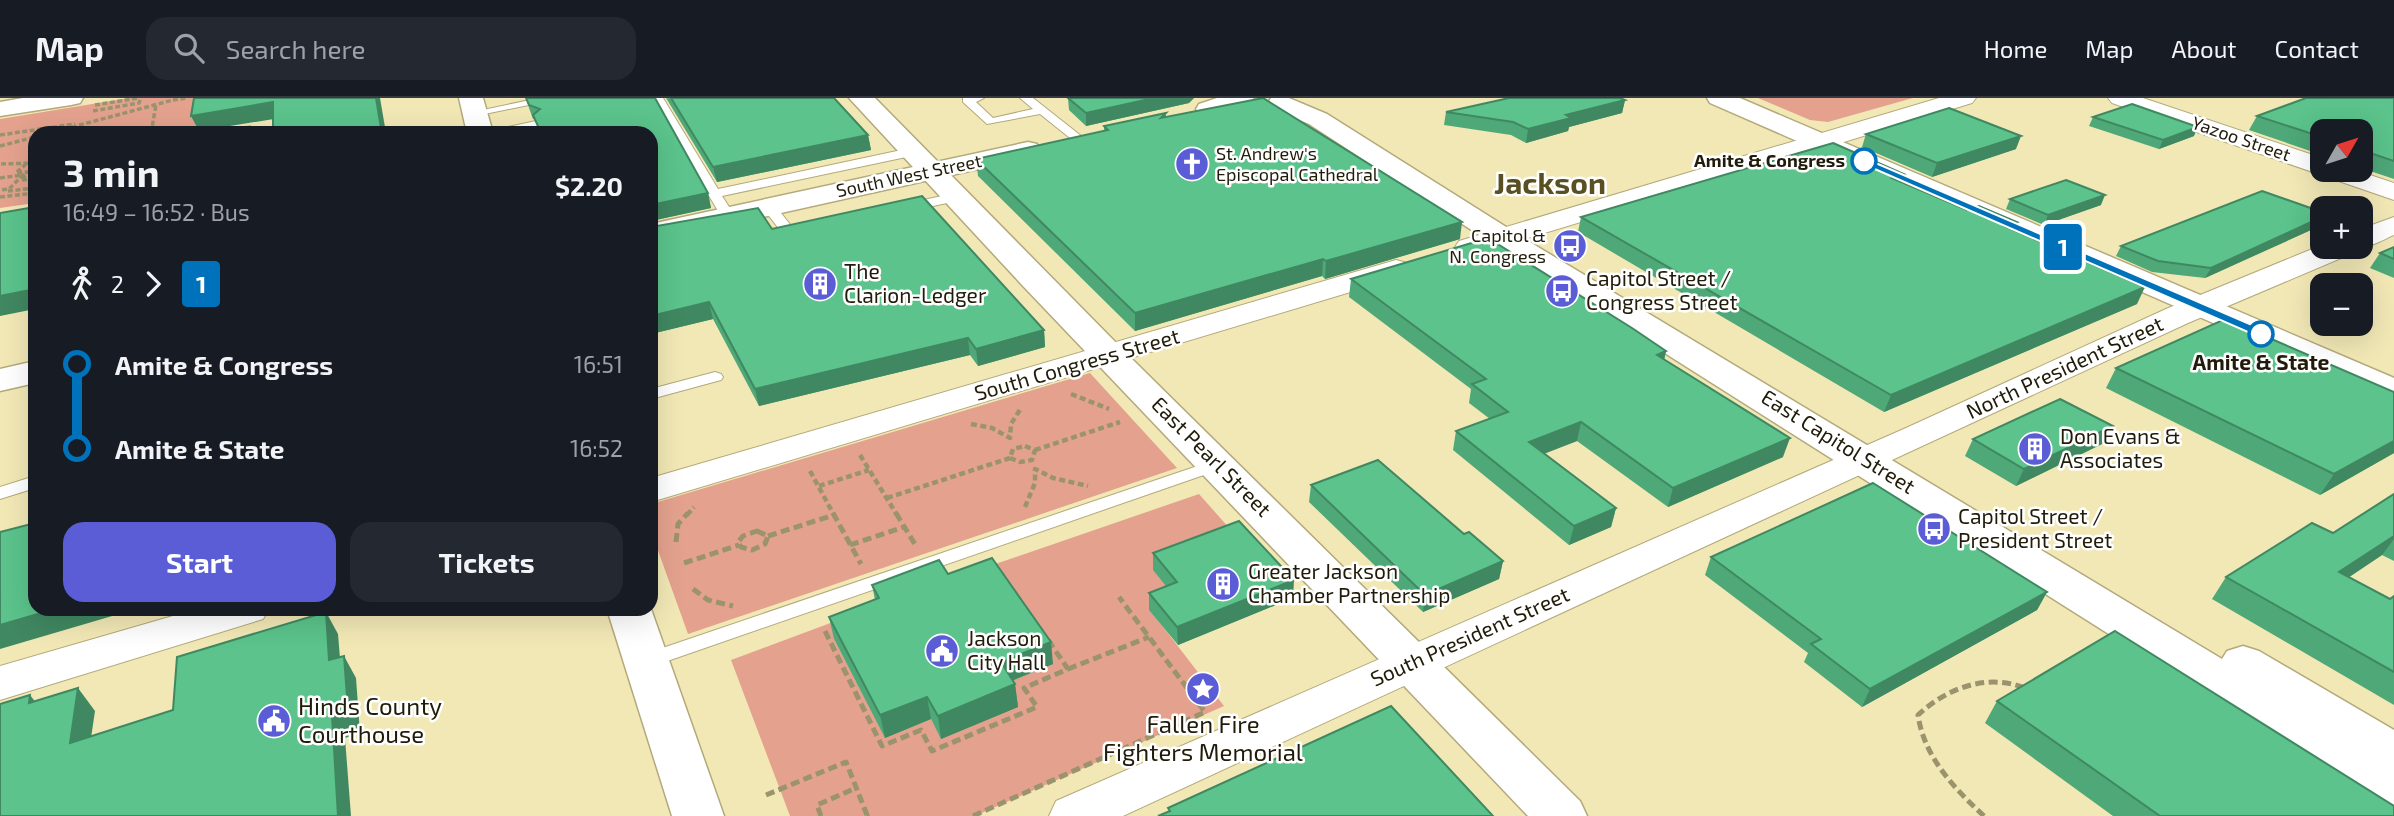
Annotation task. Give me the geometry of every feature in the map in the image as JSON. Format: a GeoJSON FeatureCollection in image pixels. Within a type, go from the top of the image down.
{"type":"FeatureCollection","features":[{"type":"Feature","properties":{"kind":"main road"},"geometry":{"type":"LineString","coordinates":[[0,109],[71,98]]}},
{"type":"Feature","properties":{"kind":"main road","name":"East Pearl Street"},"geometry":{"type":"LineString","coordinates":[[861,98],[1109,356],[1561,816]]}},
{"type":"Feature","properties":{"kind":"main road"},"geometry":{"type":"LineString","coordinates":[[1182,115],[1242,98]]}},
{"type":"Feature","properties":{"kind":"main road"},"geometry":{"type":"LineString","coordinates":[[1719,98],[2394,391]]}},
{"type":"Feature","properties":{"kind":"main road"},"geometry":{"type":"LineString","coordinates":[[1208,109],[1287,100]]}},
{"type":"Feature","properties":{"kind":"main road","name":"East Capitol Street"},"geometry":{"type":"LineString","coordinates":[[1287,100],[1513,233],[1877,455],[2394,754]]}},
{"type":"Feature","properties":{"kind":"main road","name":"South West Street"},"geometry":{"type":"LineString","coordinates":[[658,230],[721,205],[769,207],[920,161],[1105,133]]}},
{"type":"Feature","properties":{"kind":"main road"},"geometry":{"type":"LineString","coordinates":[[0,380],[28,374]]}},
{"type":"Feature","properties":{"kind":"main road","name":"East Capitol Street"},"geometry":{"type":"LineString","coordinates":[[1877,455],[2394,788]]}},
{"type":"Feature","properties":{"kind":"main road"},"geometry":{"type":"LineString","coordinates":[[631,616],[698,816]]}},
{"type":"Feature","properties":{"kind":"street","name":"South Congress Street"},"geometry":{"type":"LineString","coordinates":[[658,487],[1109,356],[1964,98]]}},
{"type":"Feature","properties":{"kind":"street","name":"Yazoo Street"},"geometry":{"type":"LineString","coordinates":[[2120,98],[2310,163]]}},
{"type":"Feature","properties":{"kind":"street"},"geometry":{"type":"LineString","coordinates":[[2365,182],[2394,192]]}},
{"type":"Feature","properties":{"kind":"street"},"geometry":{"type":"LineString","coordinates":[[2373,234],[2394,225]]}},
{"type":"Feature","properties":{"kind":"street","name":"North President Street"},"geometry":{"type":"LineString","coordinates":[[1877,455],[2199,306],[2314,259]]}},
{"type":"Feature","properties":{"kind":"street","name":"South President Street"},"geometry":{"type":"LineString","coordinates":[[1074,816],[1877,455]]}},
{"type":"Feature","properties":{"kind":"street"},"geometry":{"type":"LineString","coordinates":[[0,682],[224,616]]}},
{"type":"Feature","properties":{"kind":"lane"},"geometry":{"type":"LineString","coordinates":[[478,119],[557,98]]}},
{"type":"Feature","properties":{"kind":"lane"},"geometry":{"type":"LineString","coordinates":[[657,98],[721,205],[920,161]]}},
{"type":"Feature","properties":{"kind":"lane"},"geometry":{"type":"LineString","coordinates":[[978,98],[967,100],[991,122],[1043,110]]}},
{"type":"Feature","properties":{"kind":"lane"},"geometry":{"type":"LineString","coordinates":[[1026,98],[1079,139]]}},
{"type":"Feature","properties":{"kind":"lane"},"geometry":{"type":"LineString","coordinates":[[478,119],[536,124]]}},
{"type":"Feature","properties":{"kind":"lane"},"geometry":{"type":"LineString","coordinates":[[887,213],[956,197]]}},
{"type":"Feature","properties":{"kind":"lane"},"geometry":{"type":"LineString","coordinates":[[769,207],[788,231],[796,233],[822,227]]}},
{"type":"Feature","properties":{"kind":"lane"},"geometry":{"type":"LineString","coordinates":[[658,392],[715,377]]}},
{"type":"Feature","properties":{"kind":"lane"},"geometry":{"type":"LineString","coordinates":[[646,660],[1218,464]]}},
{"type":"Feature","properties":{"kind":"lane"},"geometry":{"type":"LineString","coordinates":[[0,485],[28,481]]}},
{"type":"Feature","properties":{"kind":"lane"},"geometry":{"type":"LineString","coordinates":[[0,493],[28,483]]}},
{"type":"Feature","properties":{"kind":"path"},"geometry":{"type":"LineString","coordinates":[[77,126],[173,99],[188,98]]}},
{"type":"Feature","properties":{"kind":"path"},"geometry":{"type":"LineString","coordinates":[[152,126],[156,105]]}},
{"type":"Feature","properties":{"kind":"path"},"geometry":{"type":"LineString","coordinates":[[115,116],[118,107]]}},
{"type":"Feature","properties":{"kind":"path"},"geometry":{"type":"LineString","coordinates":[[60,126],[100,120]]}},
{"type":"Feature","properties":{"kind":"path"},"geometry":{"type":"LineString","coordinates":[[0,135],[28,131]]}},
{"type":"Feature","properties":{"kind":"path"},"geometry":{"type":"LineString","coordinates":[[0,146],[28,139]]}},
{"type":"Feature","properties":{"kind":"path"},"geometry":{"type":"LineString","coordinates":[[1,164],[28,162],[16,173],[28,172]]}},
{"type":"Feature","properties":{"kind":"path"},"geometry":{"type":"LineString","coordinates":[[28,172],[21,180],[28,179]]}},
{"type":"Feature","properties":{"kind":"path"},"geometry":{"type":"LineString","coordinates":[[0,178],[23,175],[9,189],[0,193]]}},
{"type":"Feature","properties":{"kind":"path"},"geometry":{"type":"LineString","coordinates":[[0,193],[28,191]]}},
{"type":"Feature","properties":{"kind":"path"},"geometry":{"type":"LineString","coordinates":[[1066,394],[1109,409]]}},
{"type":"Feature","properties":{"kind":"path"},"geometry":{"type":"LineString","coordinates":[[1010,438],[1011,424],[1024,403]]}},
{"type":"Feature","properties":{"kind":"path"},"geometry":{"type":"LineString","coordinates":[[960,423],[992,428],[1010,438],[1017,447],[1035,450],[1121,422]]}},
{"type":"Feature","properties":{"kind":"path"},"geometry":{"type":"LineString","coordinates":[[1010,458],[1011,451],[1017,447]]}},
{"type":"Feature","properties":{"kind":"path"},"geometry":{"type":"LineString","coordinates":[[857,449],[920,552]]}},
{"type":"Feature","properties":{"kind":"path"},"geometry":{"type":"LineString","coordinates":[[887,498],[1010,458],[1028,461],[1034,457],[1035,450]]}},
{"type":"Feature","properties":{"kind":"path"},"geometry":{"type":"LineString","coordinates":[[1028,461],[1035,469],[1063,481],[1101,488]]}},
{"type":"Feature","properties":{"kind":"path"},"geometry":{"type":"LineString","coordinates":[[806,464],[865,571]]}},
{"type":"Feature","properties":{"kind":"path"},"geometry":{"type":"LineString","coordinates":[[1018,514],[1026,507],[1033,490],[1035,469]]}},
{"type":"Feature","properties":{"kind":"path"},"geometry":{"type":"LineString","coordinates":[[819,486],[869,470]]}},
{"type":"Feature","properties":{"kind":"path"},"geometry":{"type":"LineString","coordinates":[[676,542],[678,524],[697,503]]}},
{"type":"Feature","properties":{"kind":"path"},"geometry":{"type":"LineString","coordinates":[[739,545],[740,539],[752,532],[768,536],[834,515]]}},
{"type":"Feature","properties":{"kind":"path"},"geometry":{"type":"LineString","coordinates":[[850,545],[904,527]]}},
{"type":"Feature","properties":{"kind":"path"},"geometry":{"type":"LineString","coordinates":[[684,563],[739,545],[748,550],[757,549],[765,544],[768,536]]}},
{"type":"Feature","properties":{"kind":"path"},"geometry":{"type":"LineString","coordinates":[[693,589],[708,600],[739,607]]}},
{"type":"Feature","properties":{"kind":"path"},"geometry":{"type":"LineString","coordinates":[[973,816],[1205,712],[1119,597]]}},
{"type":"Feature","properties":{"kind":"path"},"geometry":{"type":"LineString","coordinates":[[825,631],[882,746],[921,730],[932,751],[1037,707],[1024,688],[1149,637]]}},
{"type":"Feature","properties":{"kind":"path"},"geometry":{"type":"LineString","coordinates":[[1045,636],[1068,669]]}},
{"type":"Feature","properties":{"kind":"path"},"geometry":{"type":"LineString","coordinates":[[1984,816],[1959,794],[1923,742],[1918,730],[1919,715],[1942,694],[1983,681],[2016,683],[2034,694]]}},
{"type":"Feature","properties":{"kind":"path"},"geometry":{"type":"LineString","coordinates":[[766,795],[846,762],[867,815],[863,816]]}},
{"type":"Feature","properties":{"kind":"path"},"geometry":{"type":"LineString","coordinates":[[821,816],[817,805],[856,788]]}},
{"type":"Feature","properties":{"kind":"shaded area"},"geometry":{"type":"Polygon","coordinates":[[[129,98],[227,98],[200,103],[197,126],[28,126],[28,204],[0,208],[0,119],[129,98]]]}},
{"type":"Feature","properties":{"kind":"shaded area"},"geometry":{"type":"Polygon","coordinates":[[[1758,98],[1913,98],[1828,122],[1810,120],[1758,98]]]}},
{"type":"Feature","properties":{"kind":"shaded area"},"geometry":{"type":"Polygon","coordinates":[[[1090,373],[1177,468],[688,634],[658,550],[658,502],[1090,373]]]}},
{"type":"Feature","properties":{"kind":"shaded area"},"geometry":{"type":"Polygon","coordinates":[[[1199,494],[1238,538],[1154,570],[1177,599],[1150,610],[1224,706],[975,816],[790,816],[731,660],[876,606],[834,639],[885,737],[931,719],[942,739],[943,582],[1199,494]]]}},
{"type":"Feature","properties":{"kind":"building"},"geometry":{"type":"Polygon","coordinates":[[[194,98],[376,98],[381,126],[273,126],[273,102],[191,116],[194,98]]]}},
{"type":"Feature","properties":{"kind":"building"},"geometry":{"type":"Polygon","coordinates":[[[526,98],[655,98],[708,193],[658,204],[658,126],[538,126],[533,115],[540,109],[529,105],[526,98]]]}},
{"type":"Feature","properties":{"kind":"building"},"geometry":{"type":"Polygon","coordinates":[[[671,98],[834,98],[868,135],[713,167],[671,98]]]}},
{"type":"Feature","properties":{"kind":"building"},"geometry":{"type":"Polygon","coordinates":[[[1068,98],[1154,98],[1086,113],[1068,98]]]}},
{"type":"Feature","properties":{"kind":"building"},"geometry":{"type":"Polygon","coordinates":[[[1263,98],[1462,222],[1135,313],[976,159],[1108,130],[1104,126],[1263,98]]]}},
{"type":"Feature","properties":{"kind":"building"},"geometry":{"type":"Polygon","coordinates":[[[1509,98],[1625,100],[1566,115],[1571,118],[1528,129],[1513,122],[1446,112],[1509,98]]]}},
{"type":"Feature","properties":{"kind":"building"},"geometry":{"type":"Polygon","coordinates":[[[2306,98],[2394,98],[2394,161],[2373,154],[2373,119],[2310,119],[2310,133],[2257,116],[2306,98]]]}},
{"type":"Feature","properties":{"kind":"building"},"geometry":{"type":"Polygon","coordinates":[[[2132,104],[2198,127],[2163,140],[2093,117],[2132,104]]]}},
{"type":"Feature","properties":{"kind":"building"},"geometry":{"type":"Polygon","coordinates":[[[1949,108],[2021,136],[1937,163],[1866,134],[1949,108]]]}},
{"type":"Feature","properties":{"kind":"building"},"geometry":{"type":"Polygon","coordinates":[[[1833,143],[1904,174],[1892,178],[1967,210],[1979,206],[2017,222],[2004,226],[2145,287],[1891,395],[1581,217],[1833,143]]]}},
{"type":"Feature","properties":{"kind":"building"},"geometry":{"type":"Polygon","coordinates":[[[2066,180],[2105,195],[2048,215],[2010,199],[2066,180]]]}},
{"type":"Feature","properties":{"kind":"building"},"geometry":{"type":"Polygon","coordinates":[[[2262,191],[2310,208],[2310,223],[2211,268],[2158,261],[2121,246],[2262,191]]]}},
{"type":"Feature","properties":{"kind":"building","name":"The Clarion-Ledger"},"geometry":{"type":"Polygon","coordinates":[[[922,196],[1044,330],[976,349],[968,338],[755,389],[709,302],[658,314],[658,226],[758,208],[772,229],[922,196]]]}},
{"type":"Feature","properties":{"kind":"building"},"geometry":{"type":"Polygon","coordinates":[[[28,208],[28,290],[0,296],[0,213],[28,208]]]}},
{"type":"Feature","properties":{"kind":"building"},"geometry":{"type":"Polygon","coordinates":[[[1488,238],[1632,328],[1666,351],[1657,355],[1790,438],[1673,488],[1581,422],[1529,442],[1616,508],[1574,526],[1456,431],[1508,412],[1472,384],[1486,379],[1351,279],[1488,238]]]}},
{"type":"Feature","properties":{"kind":"building"},"geometry":{"type":"Polygon","coordinates":[[[2394,247],[2394,259],[2380,253],[2394,247]]]}},
{"type":"Feature","properties":{"kind":"building"},"geometry":{"type":"Polygon","coordinates":[[[2225,319],[2394,392],[2394,441],[2334,474],[2116,368],[2225,319]]]}},
{"type":"Feature","properties":{"kind":"building"},"geometry":{"type":"Polygon","coordinates":[[[2060,399],[2113,426],[2024,469],[1973,439],[2060,399]]]}},
{"type":"Feature","properties":{"kind":"building"},"geometry":{"type":"Polygon","coordinates":[[[1378,460],[1464,534],[1469,532],[1503,561],[1425,595],[1311,485],[1378,460]]]}},
{"type":"Feature","properties":{"kind":"building"},"geometry":{"type":"Polygon","coordinates":[[[1873,483],[2047,592],[1870,689],[1811,644],[1821,639],[1711,557],[1873,483]]]}},
{"type":"Feature","properties":{"kind":"building"},"geometry":{"type":"Polygon","coordinates":[[[2394,494],[2394,536],[2339,572],[2390,599],[2394,596],[2394,672],[2226,577],[2312,523],[2333,533],[2394,494]]]}},
{"type":"Feature","properties":{"kind":"building","name":"Greater Jackson Chamber Partnership"},"geometry":{"type":"Polygon","coordinates":[[[1239,521],[1294,580],[1177,627],[1149,593],[1177,582],[1153,553],[1239,521]]]}},
{"type":"Feature","properties":{"kind":"building"},"geometry":{"type":"Polygon","coordinates":[[[28,525],[28,616],[31,616],[0,625],[0,532],[28,525]]]}},
{"type":"Feature","properties":{"kind":"building","name":"Jackson City Hall"},"geometry":{"type":"Polygon","coordinates":[[[992,558],[1051,642],[1001,662],[1015,684],[938,716],[927,697],[880,715],[829,617],[879,598],[872,585],[939,560],[948,574],[992,558]]]}},
{"type":"Feature","properties":{"kind":"building","name":"Hinds County Courthouse"},"geometry":{"type":"Polygon","coordinates":[[[313,616],[326,616],[329,660],[344,656],[348,710],[332,715],[338,816],[0,816],[0,704],[30,695],[29,703],[78,688],[70,743],[173,710],[177,657],[313,616]]]}},
{"type":"Feature","properties":{"kind":"building"},"geometry":{"type":"Polygon","coordinates":[[[2115,631],[2394,806],[2394,816],[2160,816],[1997,701],[2115,631]]]}},
{"type":"Feature","properties":{"kind":"building"},"geometry":{"type":"Polygon","coordinates":[[[1391,706],[1493,816],[1158,816],[1170,811],[1168,808],[1391,706]]]}},
{"type":"Feature","properties":{"kind":"bus line","name":"1"},"geometry":{"type":"LineString","coordinates":[[1864,161],[2261,334]]}},
{"type":"Feature","properties":{"kind":"place","name":"Amite & Congress"},"geometry":{"type":"Point","coordinates":[1864,161]}},
{"type":"Feature","properties":{"kind":"place","name":"St. Andrew's Episcopal Cathedral"},"geometry":{"type":"Point","coordinates":[1192,164]}},
{"type":"Feature","properties":{"kind":"place","name":"Capitol & N. Congress"},"geometry":{"type":"Point","coordinates":[1570,246]}},
{"type":"Feature","properties":{"kind":"place","name":"The Clarion-Ledger"},"geometry":{"type":"Point","coordinates":[820,284]}},
{"type":"Feature","properties":{"kind":"place","name":"Capitol Street / Congress Street"},"geometry":{"type":"Point","coordinates":[1562,291]}},
{"type":"Feature","properties":{"kind":"place","name":"Amite & State"},"geometry":{"type":"Point","coordinates":[2261,334]}},
{"type":"Feature","properties":{"kind":"place","name":"Don Evans & Associates"},"geometry":{"type":"Point","coordinates":[2035,449]}},
{"type":"Feature","properties":{"kind":"place","name":"Capitol Street / President Street"},"geometry":{"type":"Point","coordinates":[1934,529]}},
{"type":"Feature","properties":{"kind":"place","name":"Greater Jackson Chamber Partnership"},"geometry":{"type":"Point","coordinates":[1223,584]}},
{"type":"Feature","properties":{"kind":"place","name":"Jackson City Hall"},"geometry":{"type":"Point","coordinates":[942,651]}},
{"type":"Feature","properties":{"kind":"place","name":"Fallen Fire Fighters Memorial"},"geometry":{"type":"Point","coordinates":[1203,689]}},
{"type":"Feature","properties":{"kind":"place","name":"Hinds County Courthouse"},"geometry":{"type":"Point","coordinates":[274,721]}},
{"type":"Feature","properties":{"kind":"district","name":"Jackson"},"geometry":{"type":"Point","coordinates":[1550,184]}}]}
